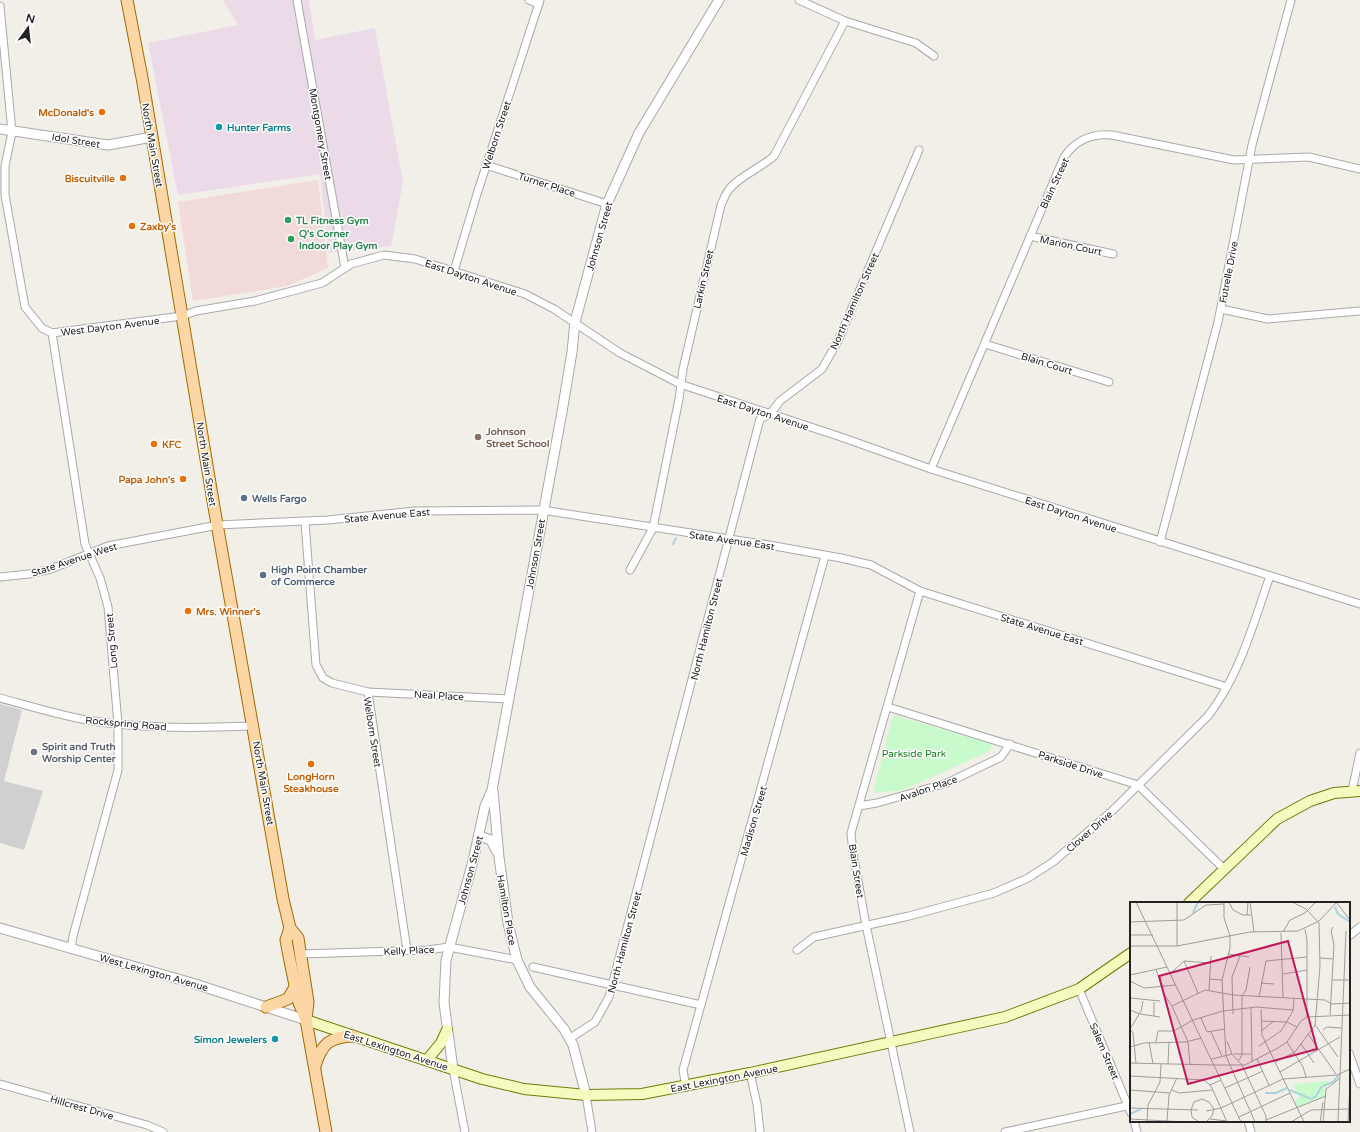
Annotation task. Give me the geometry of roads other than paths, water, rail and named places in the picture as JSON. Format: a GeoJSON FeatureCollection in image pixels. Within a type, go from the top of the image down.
{"type":"FeatureCollection","features":[{"type":"Feature","properties":{"kind":"main road","name":"North Main Street"},"geometry":{"type":"LineString","coordinates":[[127,0],[152,137],[283,899],[290,928],[298,938],[308,1002],[306,1020]]}},
{"type":"Feature","properties":{"kind":"main road"},"geometry":{"type":"LineString","coordinates":[[1190,902],[1277,819],[1310,801],[1334,793],[1356,791]]}},
{"type":"Feature","properties":{"kind":"main road","name":"North Main Street"},"geometry":{"type":"LineString","coordinates":[[290,928],[286,940],[298,1000],[306,1020],[326,1132]]}},
{"type":"Feature","properties":{"kind":"main road","name":"East Lexington Avenue"},"geometry":{"type":"LineString","coordinates":[[306,1020],[453,1068],[482,1079],[524,1089],[586,1095],[642,1094],[686,1087],[1005,1017],[1079,989],[1130,954]]}},
{"type":"Feature","properties":{"kind":"main road"},"geometry":{"type":"LineString","coordinates":[[266,1007],[288,999],[295,987]]}},
{"type":"Feature","properties":{"kind":"main road"},"geometry":{"type":"LineString","coordinates":[[427,1060],[440,1043],[447,1030]]}},
{"type":"Feature","properties":{"kind":"main road"},"geometry":{"type":"LineString","coordinates":[[314,1068],[318,1055],[329,1041],[340,1037],[353,1036]]}},
{"type":"Feature","properties":{"kind":"street","name":"Montgomery Street"},"geometry":{"type":"LineString","coordinates":[[296,0],[345,268]]}},
{"type":"Feature","properties":{"kind":"street"},"geometry":{"type":"LineString","coordinates":[[529,0],[540,2]]}},
{"type":"Feature","properties":{"kind":"street","name":"Johnson Street"},"geometry":{"type":"LineString","coordinates":[[465,1132],[453,1068],[444,1003],[446,960],[479,836],[485,806],[492,790],[572,352],[574,322],[607,204],[639,133],[719,0]]}},
{"type":"Feature","properties":{"kind":"street"},"geometry":{"type":"LineString","coordinates":[[799,0],[845,21],[916,43],[934,56]]}},
{"type":"Feature","properties":{"kind":"street","name":"Futrelle Drive"},"geometry":{"type":"LineString","coordinates":[[1160,542],[1221,309],[1249,161],[1291,0]]}},
{"type":"Feature","properties":{"kind":"street","name":"Welborn Street"},"geometry":{"type":"LineString","coordinates":[[454,271],[486,165],[540,2]]}},
{"type":"Feature","properties":{"kind":"street"},"geometry":{"type":"LineString","coordinates":[[0,6],[12,132]]}},
{"type":"Feature","properties":{"kind":"street","name":"Larkin Street"},"geometry":{"type":"LineString","coordinates":[[630,570],[653,528],[680,384],[714,230],[721,205],[728,190],[740,179],[763,166],[774,156],[845,21]]}},
{"type":"Feature","properties":{"kind":"street","name":"Idol Street"},"geometry":{"type":"LineString","coordinates":[[0,130],[108,145],[152,137]]}},
{"type":"Feature","properties":{"kind":"street","name":"West Dayton Avenue"},"geometry":{"type":"LineString","coordinates":[[12,132],[5,166],[5,195],[25,307],[42,328],[52,333],[182,316]]}},
{"type":"Feature","properties":{"kind":"street","name":"Blain Street"},"geometry":{"type":"LineString","coordinates":[[931,469],[1030,236],[1064,158],[1070,148],[1091,136],[1112,135],[1199,154],[1249,161],[1309,157],[1360,169]]}},
{"type":"Feature","properties":{"kind":"street","name":"North Hamilton Street"},"geometry":{"type":"LineString","coordinates":[[569,1039],[594,1022],[609,997],[760,419],[770,414],[780,401],[822,369],[838,341],[919,150]]}},
{"type":"Feature","properties":{"kind":"street","name":"Turner Place"},"geometry":{"type":"LineString","coordinates":[[486,165],[607,204]]}},
{"type":"Feature","properties":{"kind":"street","name":"Marion Court"},"geometry":{"type":"LineString","coordinates":[[1030,236],[1113,254]]}},
{"type":"Feature","properties":{"kind":"street","name":"East Dayton Avenue"},"geometry":{"type":"LineString","coordinates":[[182,316],[196,311],[255,301],[322,283],[351,264],[384,255],[415,259],[525,294],[574,322],[620,353],[680,384],[931,469],[1360,604]]}},
{"type":"Feature","properties":{"kind":"street"},"geometry":{"type":"LineString","coordinates":[[1221,309],[1268,319],[1360,311]]}},
{"type":"Feature","properties":{"kind":"street","name":"Long Street"},"geometry":{"type":"LineString","coordinates":[[52,333],[85,544],[100,578],[108,607],[118,724],[118,770],[73,936],[71,949]]}},
{"type":"Feature","properties":{"kind":"street","name":"Blain Court"},"geometry":{"type":"LineString","coordinates":[[985,344],[1109,382]]}},
{"type":"Feature","properties":{"kind":"street","name":"State Avenue East"},"geometry":{"type":"LineString","coordinates":[[218,525],[305,522],[415,510],[542,510],[729,540],[825,556],[871,566],[920,591],[1227,687]]}},
{"type":"Feature","properties":{"kind":"street","name":"Welborn Street"},"geometry":{"type":"LineString","coordinates":[[305,522],[316,665],[323,678],[330,682],[368,692],[406,950]]}},
{"type":"Feature","properties":{"kind":"street","name":"State Avenue West"},"geometry":{"type":"LineString","coordinates":[[0,577],[29,574],[51,569],[108,546],[218,525]]}},
{"type":"Feature","properties":{"kind":"street","name":"Madison Street"},"geometry":{"type":"LineString","coordinates":[[686,1087],[683,1070],[825,556]]}},
{"type":"Feature","properties":{"kind":"street","name":"Clover Drive"},"geometry":{"type":"LineString","coordinates":[[797,950],[814,936],[909,916],[994,893],[1028,878],[1053,862],[1082,839],[1208,716],[1220,701],[1241,660],[1270,576]]}},
{"type":"Feature","properties":{"kind":"street","name":"Blain Street"},"geometry":{"type":"LineString","coordinates":[[910,1132],[866,925],[853,852],[852,833],[920,591]]}},
{"type":"Feature","properties":{"kind":"street","name":"Neal Place"},"geometry":{"type":"LineString","coordinates":[[368,692],[509,699]]}},
{"type":"Feature","properties":{"kind":"street","name":"Rockspring Road"},"geometry":{"type":"LineString","coordinates":[[0,698],[67,716],[118,724],[184,728],[254,726]]}},
{"type":"Feature","properties":{"kind":"street","name":"Parkside Drive"},"geometry":{"type":"LineString","coordinates":[[888,707],[1138,785],[1224,870]]}},
{"type":"Feature","properties":{"kind":"street","name":"Avalon Place"},"geometry":{"type":"LineString","coordinates":[[859,806],[897,798],[947,783],[1001,757],[1010,744]]}},
{"type":"Feature","properties":{"kind":"street"},"geometry":{"type":"LineString","coordinates":[[1356,791],[1360,753]]}},
{"type":"Feature","properties":{"kind":"street","name":"Hamilton Place"},"geometry":{"type":"LineString","coordinates":[[492,790],[508,923],[517,960],[530,987],[564,1029],[569,1039]]}},
{"type":"Feature","properties":{"kind":"street"},"geometry":{"type":"LineString","coordinates":[[479,836],[491,840],[499,856]]}},
{"type":"Feature","properties":{"kind":"street"},"geometry":{"type":"LineString","coordinates":[[1350,935],[1360,927]]}},
{"type":"Feature","properties":{"kind":"street","name":"West Lexington Avenue"},"geometry":{"type":"LineString","coordinates":[[0,928],[192,982],[306,1020]]}},
{"type":"Feature","properties":{"kind":"street","name":"Kelly Place"},"geometry":{"type":"LineString","coordinates":[[300,954],[449,947],[517,960]]}},
{"type":"Feature","properties":{"kind":"street"},"geometry":{"type":"LineString","coordinates":[[533,967],[701,1005]]}},
{"type":"Feature","properties":{"kind":"street","name":"Salem Street"},"geometry":{"type":"LineString","coordinates":[[1079,989],[1130,1108]]}},
{"type":"Feature","properties":{"kind":"street"},"geometry":{"type":"LineString","coordinates":[[569,1039],[581,1069],[592,1132]]}},
{"type":"Feature","properties":{"kind":"street"},"geometry":{"type":"LineString","coordinates":[[1350,1056],[1360,1084]]}},
{"type":"Feature","properties":{"kind":"street"},"geometry":{"type":"LineString","coordinates":[[750,1073],[757,1104],[760,1132]]}},
{"type":"Feature","properties":{"kind":"street","name":"Hillcrest Drive"},"geometry":{"type":"LineString","coordinates":[[0,1084],[147,1125],[163,1132]]}},
{"type":"Feature","properties":{"kind":"street"},"geometry":{"type":"LineString","coordinates":[[1005,1132],[1130,1108]]}},
{"type":"Feature","properties":{"kind":"street"},"geometry":{"type":"LineString","coordinates":[[1134,1122],[1137,1132]]}},
{"type":"Feature","properties":{"kind":"street"},"geometry":{"type":"LineString","coordinates":[[1248,1122],[1252,1132]]}},
{"type":"Feature","properties":{"kind":"waterway"},"geometry":{"type":"LineString","coordinates":[[673,544],[676,538]]}},
{"type":"Feature","properties":{"kind":"place","name":"McDonald's"},"geometry":{"type":"Point","coordinates":[102,112]}},
{"type":"Feature","properties":{"kind":"place","name":"Hunter Farms"},"geometry":{"type":"Point","coordinates":[219,127]}},
{"type":"Feature","properties":{"kind":"place","name":"Biscuitville"},"geometry":{"type":"Point","coordinates":[123,178]}},
{"type":"Feature","properties":{"kind":"place","name":"TL Fitness Gym"},"geometry":{"type":"Point","coordinates":[288,220]}},
{"type":"Feature","properties":{"kind":"place","name":"Zaxby's"},"geometry":{"type":"Point","coordinates":[132,226]}},
{"type":"Feature","properties":{"kind":"place","name":"Q's Corner Indoor Play Gym"},"geometry":{"type":"Point","coordinates":[291,239]}},
{"type":"Feature","properties":{"kind":"place","name":"Johnson Street School"},"geometry":{"type":"Point","coordinates":[478,437]}},
{"type":"Feature","properties":{"kind":"place","name":"KFC"},"geometry":{"type":"Point","coordinates":[154,444]}},
{"type":"Feature","properties":{"kind":"place","name":"Papa John's"},"geometry":{"type":"Point","coordinates":[183,479]}},
{"type":"Feature","properties":{"kind":"place","name":"Wells Fargo"},"geometry":{"type":"Point","coordinates":[244,498]}},
{"type":"Feature","properties":{"kind":"place","name":"High Point Chamber of Commerce"},"geometry":{"type":"Point","coordinates":[263,575]}},
{"type":"Feature","properties":{"kind":"place","name":"Mrs. Winner's"},"geometry":{"type":"Point","coordinates":[188,611]}},
{"type":"Feature","properties":{"kind":"place","name":"Spirit and Truth Worship Center"},"geometry":{"type":"Point","coordinates":[34,752]}},
{"type":"Feature","properties":{"kind":"place","name":"LongHorn Steakhouse"},"geometry":{"type":"Point","coordinates":[311,764]}},
{"type":"Feature","properties":{"kind":"place","name":"Simon Jewelers"},"geometry":{"type":"Point","coordinates":[275,1039]}},
{"type":"Feature","properties":{"kind":"park label","name":"Parkside Park"},"geometry":{"type":"Point","coordinates":[914,753]}}]}
